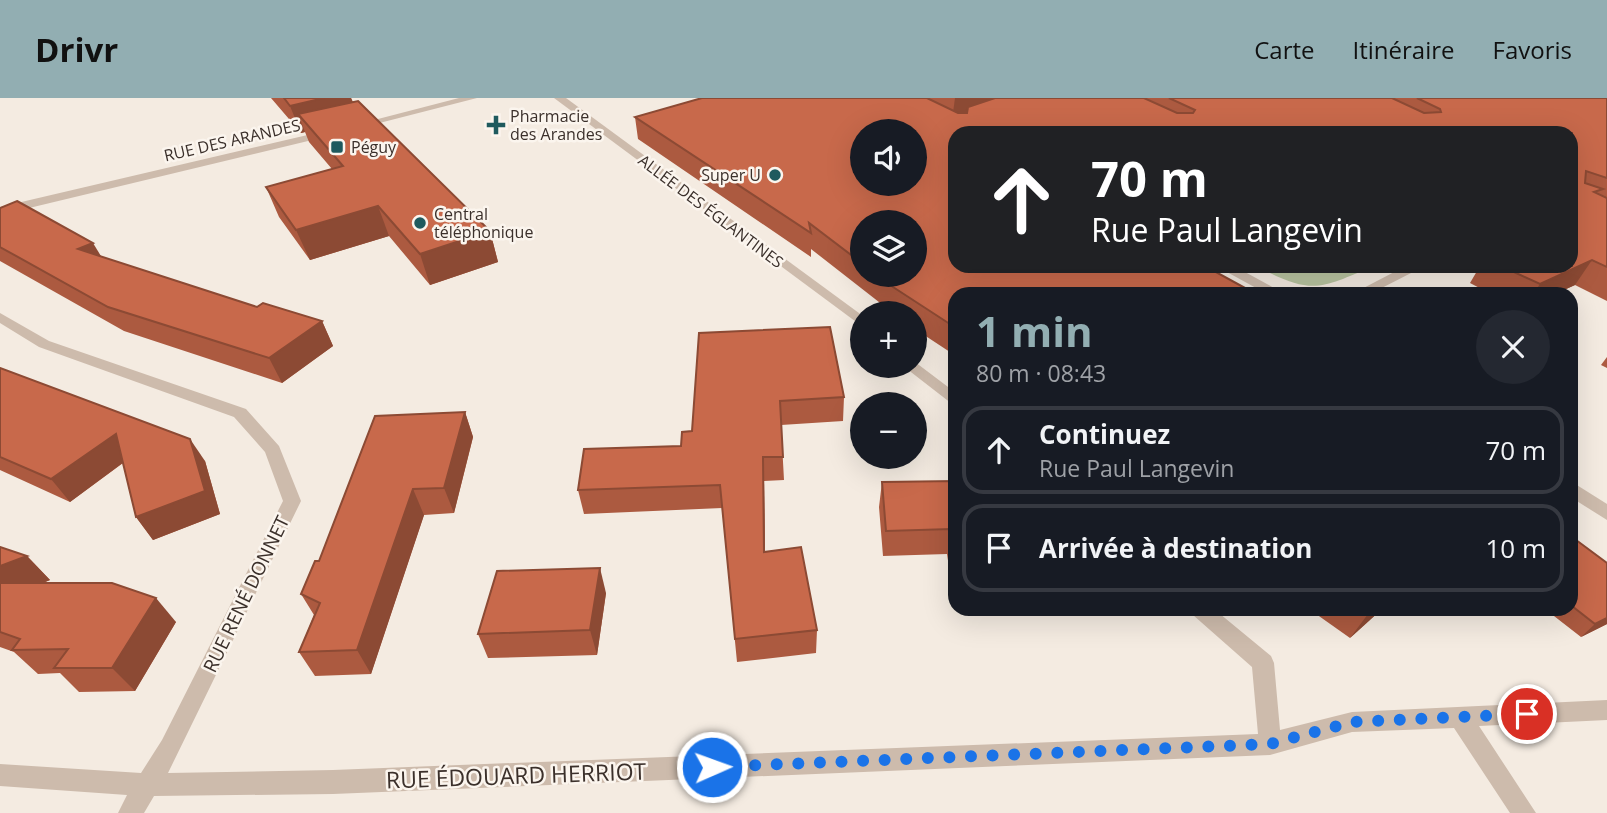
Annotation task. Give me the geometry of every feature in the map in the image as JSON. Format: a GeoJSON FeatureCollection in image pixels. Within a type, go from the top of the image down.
{"type":"FeatureCollection","features":[{"type":"Feature","properties":{"kind":"street","name":"RUE DES ARANDES"},"geometry":{"type":"LineString","coordinates":[[0,211],[472,98]]}},
{"type":"Feature","properties":{"kind":"street","name":"ALLÉE DES ÉGLANTINES"},"geometry":{"type":"LineString","coordinates":[[559,98],[850,313]]}},
{"type":"Feature","properties":{"kind":"street"},"geometry":{"type":"LineString","coordinates":[[1237,273],[1264,287]]}},
{"type":"Feature","properties":{"kind":"street"},"geometry":{"type":"LineString","coordinates":[[1374,287],[1404,273]]}},
{"type":"Feature","properties":{"kind":"street","name":"RUE RENÉ DONNET"},"geometry":{"type":"LineString","coordinates":[[0,317],[44,344],[240,413],[273,450],[292,501],[170,748],[130,813]]}},
{"type":"Feature","properties":{"kind":"street"},"geometry":{"type":"LineString","coordinates":[[927,378],[948,395]]}},
{"type":"Feature","properties":{"kind":"street"},"geometry":{"type":"LineString","coordinates":[[1578,493],[1607,513]]}},
{"type":"Feature","properties":{"kind":"street"},"geometry":{"type":"LineString","coordinates":[[1208,616],[1263,663],[1270,744]]}},
{"type":"Feature","properties":{"kind":"street","name":"RUE ÉDOUARD HERRIOT"},"geometry":{"type":"LineString","coordinates":[[0,775],[146,785],[333,782],[1270,744],[1352,722],[1607,710]]}},
{"type":"Feature","properties":{"kind":"street"},"geometry":{"type":"LineString","coordinates":[[1458,716],[1524,813]]}},
{"type":"Feature","properties":{"kind":"green space"},"geometry":{"type":"Polygon","coordinates":[[[1270,273],[1357,273],[1331,283],[1309,286],[1270,273]]]}},
{"type":"Feature","properties":{"kind":"building"},"geometry":{"type":"Polygon","coordinates":[[[284,98],[324,98],[290,106],[284,98]]]}},
{"type":"Feature","properties":{"kind":"building"},"geometry":{"type":"Polygon","coordinates":[[[702,98],[927,98],[958,113],[967,113],[968,107],[995,98],[1144,98],[1177,113],[1193,113],[1195,110],[1169,98],[1392,98],[1424,113],[1441,112],[1417,98],[1607,98],[1607,178],[1586,171],[1585,183],[1603,189],[1594,192],[1607,198],[1607,267],[1592,260],[1578,266],[1578,126],[948,126],[948,273],[1218,273],[1243,287],[948,287],[948,323],[927,309],[927,301],[915,301],[893,287],[927,287],[927,210],[850,210],[850,254],[809,223],[811,233],[635,117],[702,98]]]}},
{"type":"Feature","properties":{"kind":"building"},"geometry":{"type":"Polygon","coordinates":[[[358,101],[490,231],[420,254],[378,206],[296,230],[266,187],[343,166],[298,114],[358,101]]]}},
{"type":"Feature","properties":{"kind":"building"},"geometry":{"type":"Polygon","coordinates":[[[17,201],[93,243],[78,249],[257,307],[263,303],[322,321],[269,358],[108,307],[0,247],[0,208],[17,201]]]}},
{"type":"Feature","properties":{"kind":"building"},"geometry":{"type":"Polygon","coordinates":[[[1516,273],[1564,273],[1540,284],[1516,273]]]}},
{"type":"Feature","properties":{"kind":"building"},"geometry":{"type":"Polygon","coordinates":[[[830,327],[844,397],[780,401],[783,457],[763,457],[764,552],[801,547],[817,630],[735,639],[720,485],[578,490],[584,449],[681,446],[682,432],[692,431],[699,333],[830,327]]]}},
{"type":"Feature","properties":{"kind":"building"},"geometry":{"type":"Polygon","coordinates":[[[0,368],[190,439],[205,491],[136,517],[116,434],[51,479],[0,457],[0,368]]]}},
{"type":"Feature","properties":{"kind":"building"},"geometry":{"type":"Polygon","coordinates":[[[465,412],[444,488],[413,489],[357,650],[299,652],[320,603],[301,594],[315,561],[319,561],[375,416],[465,412]]]}},
{"type":"Feature","properties":{"kind":"building"},"geometry":{"type":"Polygon","coordinates":[[[948,481],[948,529],[886,531],[882,482],[948,481]]]}},
{"type":"Feature","properties":{"kind":"building"},"geometry":{"type":"Polygon","coordinates":[[[1578,541],[1607,563],[1607,618],[1595,624],[1578,611],[1578,541]]]}},
{"type":"Feature","properties":{"kind":"building"},"geometry":{"type":"Polygon","coordinates":[[[0,547],[27,556],[0,566],[0,547]]]}},
{"type":"Feature","properties":{"kind":"building"},"geometry":{"type":"Polygon","coordinates":[[[600,568],[590,630],[478,634],[497,571],[600,568]]]}},
{"type":"Feature","properties":{"kind":"building"},"geometry":{"type":"Polygon","coordinates":[[[0,583],[112,583],[156,598],[112,668],[54,668],[68,649],[12,650],[20,639],[0,632],[0,583]]]}},
{"type":"Feature","properties":{"kind":"place","name":"Pharmacie des Arandes"},"geometry":{"type":"Point","coordinates":[496,125]}},
{"type":"Feature","properties":{"kind":"place","name":"Péguy"},"geometry":{"type":"Point","coordinates":[337,147]}},
{"type":"Feature","properties":{"kind":"place","name":"Super U"},"geometry":{"type":"Point","coordinates":[775,175]}},
{"type":"Feature","properties":{"kind":"place","name":"Central téléphonique"},"geometry":{"type":"Point","coordinates":[420,223]}},
{"type":"Feature","properties":{"kind":"route"},"geometry":{"type":"LineString","coordinates":[[712,767],[1270,744],[1352,722],[1527,714]]}}]}
